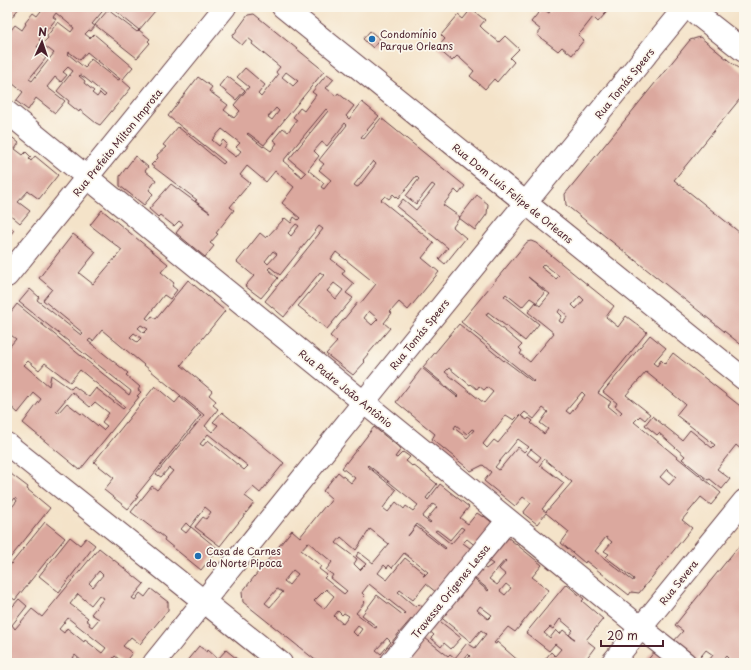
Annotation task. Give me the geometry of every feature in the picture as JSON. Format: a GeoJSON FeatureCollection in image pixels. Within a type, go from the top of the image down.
{"type":"FeatureCollection","features":[{"type":"Feature","properties":{"kind":"street","name":"Rua Prefeito Milton Improta"},"geometry":{"type":"LineString","coordinates":[[7,276],[226,7]]}},
{"type":"Feature","properties":{"kind":"street","name":"Rua Dom Luís Felipe de Orleans"},"geometry":{"type":"LineString","coordinates":[[283,7],[744,379]]}},
{"type":"Feature","properties":{"kind":"street","name":"Rua Tomás Speers"},"geometry":{"type":"LineString","coordinates":[[154,663],[364,402],[687,7]]}},
{"type":"Feature","properties":{"kind":"street"},"geometry":{"type":"LineString","coordinates":[[687,7],[744,52]]}},
{"type":"Feature","properties":{"kind":"street","name":"Rua Padre João Antônio"},"geometry":{"type":"LineString","coordinates":[[7,112],[640,628],[685,663]]}},
{"type":"Feature","properties":{"kind":"street"},"geometry":{"type":"LineString","coordinates":[[7,444],[280,663]]}},
{"type":"Feature","properties":{"kind":"street","name":"Rua Severa"},"geometry":{"type":"LineString","coordinates":[[612,663],[744,501]]}},
{"type":"Feature","properties":{"kind":"street","name":"Travessa Orígenes Lessa"},"geometry":{"type":"LineString","coordinates":[[391,663],[508,520]]}},
{"type":"Feature","properties":{"kind":"building"},"geometry":{"type":"Polygon","coordinates":[[[7,7],[20,7],[7,23],[7,7]]]}},
{"type":"Feature","properties":{"kind":"building"},"geometry":{"type":"Polygon","coordinates":[[[44,7],[106,7],[92,24],[95,26],[91,31],[89,30],[85,34],[90,38],[94,34],[133,67],[122,80],[131,88],[100,125],[80,110],[79,112],[57,91],[73,71],[68,67],[63,72],[67,75],[61,82],[55,77],[47,87],[65,101],[55,113],[36,98],[28,110],[16,101],[23,92],[7,79],[7,35],[15,25],[22,30],[26,24],[25,23],[33,13],[37,16],[44,7]],[[56,13],[53,17],[56,19],[39,40],[41,42],[37,47],[40,49],[38,52],[46,58],[29,79],[32,81],[54,53],[42,44],[48,38],[47,36],[58,22],[71,32],[74,28],[56,13]],[[69,52],[68,54],[85,68],[91,59],[118,80],[120,79],[87,52],[80,60],[69,52]],[[80,75],[79,76],[85,81],[84,83],[94,91],[92,93],[97,97],[100,93],[104,97],[106,95],[85,78],[80,75]]]}},
{"type":"Feature","properties":{"kind":"building"},"geometry":{"type":"Polygon","coordinates":[[[110,7],[150,7],[155,11],[139,30],[110,7]]]}},
{"type":"Feature","properties":{"kind":"building"},"geometry":{"type":"Polygon","coordinates":[[[553,7],[611,7],[598,22],[593,17],[578,35],[584,40],[572,55],[562,47],[558,51],[537,35],[541,30],[531,22],[542,8],[549,13],[553,7]]]}},
{"type":"Feature","properties":{"kind":"building"},"geometry":{"type":"Polygon","coordinates":[[[471,9],[485,20],[480,26],[484,30],[499,42],[505,36],[519,49],[510,58],[514,62],[497,82],[494,79],[485,89],[470,76],[474,71],[461,59],[457,56],[452,61],[437,48],[445,39],[441,35],[458,15],[463,19],[471,9]]]}},
{"type":"Feature","properties":{"kind":"building"},"geometry":{"type":"Polygon","coordinates":[[[108,10],[137,32],[139,30],[150,39],[148,41],[150,43],[137,58],[95,25],[108,10]]]}},
{"type":"Feature","properties":{"kind":"building"},"geometry":{"type":"Polygon","coordinates":[[[254,14],[324,71],[264,145],[248,133],[247,134],[263,147],[264,146],[271,151],[277,143],[273,140],[283,128],[288,132],[297,120],[293,117],[300,108],[304,111],[316,95],[312,92],[327,74],[334,79],[326,88],[336,96],[338,93],[354,106],[346,116],[349,119],[362,102],[379,116],[361,137],[364,139],[381,118],[465,186],[459,194],[455,190],[443,205],[460,217],[453,227],[466,238],[445,264],[439,259],[448,248],[397,207],[403,199],[416,210],[435,186],[432,184],[416,204],[406,196],[419,179],[416,176],[398,199],[393,194],[389,199],[385,196],[381,200],[434,243],[422,258],[439,272],[408,310],[399,302],[390,312],[392,313],[384,323],[390,328],[363,360],[365,362],[353,375],[326,354],[337,342],[330,336],[358,302],[360,304],[376,284],[336,252],[331,259],[345,270],[342,274],[354,284],[346,293],[353,298],[327,329],[298,306],[324,275],[320,272],[284,317],[265,301],[323,229],[319,226],[280,275],[270,267],[268,269],[278,278],[261,298],[245,286],[254,276],[237,262],[260,233],[266,238],[285,218],[291,223],[294,217],[298,220],[300,218],[282,203],[294,187],[275,171],[266,182],[247,166],[240,175],[250,183],[230,207],[234,210],[216,233],[218,234],[210,243],[214,246],[205,257],[176,233],[183,224],[179,221],[174,226],[160,215],[158,217],[149,209],[171,184],[210,212],[195,201],[197,200],[151,165],[158,158],[157,155],[166,147],[163,145],[178,127],[223,164],[225,162],[168,116],[198,77],[212,87],[209,91],[228,105],[224,110],[234,118],[240,111],[234,105],[249,87],[237,77],[245,68],[265,85],[258,94],[261,97],[278,75],[276,72],[280,67],[252,44],[253,42],[248,38],[242,45],[232,37],[248,15],[254,14]],[[286,72],[282,77],[293,86],[298,81],[286,72]],[[276,108],[268,117],[272,120],[279,111],[276,108]],[[326,109],[283,161],[302,177],[306,173],[289,159],[328,111],[326,109]],[[345,123],[327,146],[322,142],[314,151],[319,156],[308,170],[324,183],[321,187],[324,189],[331,180],[319,170],[324,164],[319,160],[347,125],[345,123]],[[222,129],[212,140],[219,146],[223,140],[227,144],[224,148],[236,157],[241,151],[236,147],[240,143],[222,129]],[[373,161],[354,185],[357,187],[376,164],[373,161]],[[296,224],[288,233],[291,236],[299,226],[296,224]],[[273,251],[265,261],[268,264],[277,254],[273,251]],[[334,283],[327,291],[336,299],[343,290],[334,283]],[[369,311],[364,318],[372,325],[378,319],[369,311]]]}},
{"type":"Feature","properties":{"kind":"building","name":"Condomínio Parque Orleans"},"geometry":{"type":"Polygon","coordinates":[[[370,31],[380,39],[373,48],[363,39],[370,31]]]}},
{"type":"Feature","properties":{"kind":"building"},"geometry":{"type":"Polygon","coordinates":[[[700,37],[744,73],[744,94],[674,180],[744,236],[744,347],[566,205],[565,194],[690,40],[700,37]]]}},
{"type":"Feature","properties":{"kind":"building"},"geometry":{"type":"Polygon","coordinates":[[[227,76],[245,90],[236,100],[219,86],[227,76]]]}},
{"type":"Feature","properties":{"kind":"building"},"geometry":{"type":"Polygon","coordinates":[[[8,134],[19,143],[15,149],[23,155],[26,152],[31,157],[29,159],[31,161],[35,156],[58,175],[39,199],[28,191],[18,202],[30,211],[20,223],[7,212],[8,134]]]}},
{"type":"Feature","properties":{"kind":"building"},"geometry":{"type":"Polygon","coordinates":[[[135,156],[148,167],[145,171],[156,180],[149,190],[153,194],[144,205],[120,186],[120,176],[135,156]]]}},
{"type":"Feature","properties":{"kind":"building"},"geometry":{"type":"Polygon","coordinates":[[[477,195],[488,204],[487,214],[475,230],[459,218],[477,195]]]}},
{"type":"Feature","properties":{"kind":"building"},"geometry":{"type":"Polygon","coordinates":[[[102,210],[168,264],[161,272],[174,283],[172,286],[177,290],[170,299],[164,295],[146,318],[149,320],[152,316],[156,319],[188,280],[225,311],[181,365],[212,391],[209,395],[216,401],[213,405],[218,409],[205,426],[212,432],[218,425],[213,422],[222,412],[284,463],[260,493],[253,487],[245,496],[254,503],[220,546],[195,527],[203,517],[206,519],[211,512],[205,507],[190,527],[186,523],[181,529],[186,533],[191,527],[218,549],[201,570],[164,540],[164,537],[131,512],[152,486],[157,490],[173,471],[169,468],[161,477],[156,474],[204,415],[102,330],[93,341],[90,339],[88,341],[128,373],[126,375],[140,387],[138,390],[141,392],[137,396],[139,397],[80,470],[23,423],[41,399],[34,393],[18,413],[7,403],[7,343],[10,346],[16,339],[7,332],[7,317],[17,304],[129,395],[131,391],[19,302],[30,289],[39,297],[37,300],[81,335],[83,333],[43,300],[52,289],[39,278],[73,234],[96,252],[79,273],[93,284],[122,250],[90,225],[102,210]],[[141,325],[138,328],[144,333],[148,329],[141,325]],[[134,333],[130,337],[137,342],[141,338],[134,333]],[[28,361],[24,365],[49,386],[51,375],[71,389],[74,386],[89,397],[96,388],[123,409],[125,407],[80,370],[70,382],[45,363],[39,370],[28,361]],[[72,392],[56,411],[58,413],[67,403],[103,430],[107,426],[102,422],[109,413],[95,402],[90,407],[72,392]],[[208,434],[200,444],[203,446],[208,440],[244,470],[248,466],[208,434]]]}},
{"type":"Feature","properties":{"kind":"building"},"geometry":{"type":"Polygon","coordinates":[[[7,225],[14,230],[7,239],[7,225]]]}},
{"type":"Feature","properties":{"kind":"building"},"geometry":{"type":"Polygon","coordinates":[[[531,241],[536,243],[614,306],[606,317],[618,327],[626,316],[647,332],[598,393],[611,402],[608,406],[619,415],[622,412],[615,406],[617,403],[603,392],[650,335],[666,348],[653,363],[657,366],[661,360],[665,364],[673,353],[744,409],[744,452],[736,445],[717,469],[730,479],[722,489],[682,459],[685,456],[659,433],[657,435],[645,425],[652,416],[682,440],[690,430],[712,448],[715,445],[676,415],[685,404],[646,372],[626,395],[650,414],[645,420],[640,416],[634,422],[721,493],[711,505],[701,497],[682,520],[692,528],[639,593],[631,592],[629,595],[586,561],[585,563],[561,543],[569,532],[546,513],[537,524],[523,513],[531,503],[523,497],[515,506],[484,481],[491,472],[483,465],[471,471],[432,439],[435,434],[396,402],[422,368],[457,397],[458,396],[423,367],[459,324],[504,361],[533,382],[534,381],[461,322],[527,242],[531,241]],[[544,264],[541,267],[556,279],[559,276],[544,264]],[[528,277],[545,292],[536,303],[540,306],[550,294],[528,277]],[[506,294],[504,296],[539,324],[525,341],[488,312],[486,315],[522,345],[519,348],[522,351],[520,354],[530,362],[554,333],[528,312],[536,302],[530,298],[522,307],[506,294]],[[580,296],[572,305],[576,309],[584,300],[580,296]],[[560,309],[558,312],[562,316],[559,321],[562,323],[568,316],[560,309]],[[449,368],[445,372],[484,403],[493,392],[487,387],[484,390],[479,386],[477,389],[449,368]],[[582,392],[566,411],[570,414],[585,395],[582,392]],[[543,408],[534,419],[525,412],[521,416],[527,420],[529,418],[533,421],[531,423],[544,434],[548,429],[540,423],[548,412],[543,408]],[[506,415],[483,444],[487,448],[494,440],[498,443],[520,416],[519,415],[514,420],[506,415]],[[456,425],[454,428],[467,438],[474,430],[472,429],[467,434],[456,425]],[[518,439],[495,467],[499,470],[518,447],[524,452],[529,447],[518,439]],[[531,449],[527,454],[537,462],[541,457],[531,449]],[[544,459],[540,465],[564,483],[542,509],[546,512],[572,482],[544,459]],[[667,469],[660,477],[669,485],[676,477],[667,469]],[[606,537],[595,551],[633,581],[634,579],[606,557],[609,554],[604,551],[612,542],[606,537]]]}},
{"type":"Feature","properties":{"kind":"building"},"geometry":{"type":"Polygon","coordinates":[[[155,386],[175,403],[180,397],[201,415],[136,496],[138,497],[128,509],[104,490],[114,478],[94,462],[155,386]]]}},
{"type":"Feature","properties":{"kind":"building"},"geometry":{"type":"Polygon","coordinates":[[[374,427],[401,449],[395,457],[397,458],[403,452],[410,457],[406,461],[437,484],[426,498],[428,500],[440,484],[469,507],[460,518],[468,524],[477,513],[483,517],[484,516],[495,525],[477,547],[467,539],[463,543],[474,551],[437,593],[426,584],[413,600],[400,590],[398,592],[416,607],[419,604],[426,610],[416,622],[412,618],[399,633],[392,642],[397,646],[383,663],[319,663],[243,602],[242,592],[292,530],[300,537],[332,499],[323,491],[338,472],[351,483],[355,478],[342,468],[374,427]],[[368,465],[367,466],[396,490],[383,508],[388,512],[396,502],[404,509],[406,506],[413,511],[418,505],[368,465]],[[433,504],[422,517],[430,523],[431,522],[427,519],[437,507],[433,504]],[[417,524],[408,536],[416,526],[445,549],[446,548],[417,524]],[[461,527],[450,540],[437,530],[435,531],[451,544],[464,529],[461,527]],[[370,529],[356,550],[341,537],[336,543],[357,559],[354,564],[360,570],[366,564],[356,556],[359,552],[373,563],[389,544],[370,529]],[[308,542],[301,550],[321,566],[319,569],[327,575],[324,578],[344,594],[347,591],[331,578],[333,575],[326,570],[332,562],[308,542]],[[404,553],[392,568],[389,565],[387,568],[384,565],[378,573],[387,580],[405,558],[425,574],[423,576],[428,572],[404,553]],[[293,570],[284,581],[289,585],[298,574],[293,570]],[[369,584],[362,593],[365,596],[362,599],[365,602],[356,613],[375,628],[377,627],[362,615],[377,595],[403,615],[405,613],[369,584]],[[277,589],[265,603],[270,607],[283,592],[277,589]],[[326,589],[314,601],[324,609],[334,596],[326,589]],[[338,611],[334,616],[343,624],[349,616],[344,613],[342,615],[338,611]],[[358,626],[353,632],[357,636],[362,629],[358,626]],[[387,638],[376,650],[381,654],[391,642],[387,638]]]}},
{"type":"Feature","properties":{"kind":"building"},"geometry":{"type":"Polygon","coordinates":[[[7,471],[28,487],[27,489],[50,508],[7,562],[7,513],[17,501],[15,498],[7,508],[7,471]]]}},
{"type":"Feature","properties":{"kind":"building"},"geometry":{"type":"Polygon","coordinates":[[[45,522],[65,538],[15,600],[7,594],[7,569],[45,522]]]}},
{"type":"Feature","properties":{"kind":"building"},"geometry":{"type":"Polygon","coordinates":[[[506,536],[542,565],[532,577],[549,590],[515,632],[508,627],[494,643],[496,644],[497,642],[521,663],[464,663],[470,656],[468,654],[461,663],[399,663],[425,638],[448,656],[450,654],[455,658],[467,643],[475,648],[486,634],[481,630],[471,642],[438,615],[470,576],[488,591],[489,590],[473,577],[482,566],[486,569],[493,564],[487,560],[506,536]],[[505,560],[489,579],[497,585],[506,575],[499,569],[506,561],[505,560]],[[506,584],[500,591],[505,595],[511,588],[506,584]],[[480,606],[477,610],[488,619],[492,615],[480,606]]]}},
{"type":"Feature","properties":{"kind":"building"},"geometry":{"type":"Polygon","coordinates":[[[70,537],[80,545],[86,538],[95,545],[59,592],[39,576],[70,537]]]}},
{"type":"Feature","properties":{"kind":"building"},"geometry":{"type":"Polygon","coordinates":[[[738,547],[744,551],[744,585],[740,591],[744,594],[744,663],[724,663],[728,658],[726,656],[720,663],[707,663],[713,655],[706,650],[697,661],[673,642],[683,631],[675,625],[738,547]]]}},
{"type":"Feature","properties":{"kind":"building"},"geometry":{"type":"Polygon","coordinates":[[[99,548],[144,584],[132,598],[135,600],[140,593],[145,597],[151,589],[168,602],[168,610],[140,644],[131,637],[123,646],[132,653],[124,663],[115,656],[111,661],[114,663],[84,663],[75,655],[73,658],[78,662],[77,663],[7,663],[7,638],[10,633],[7,636],[7,613],[19,599],[27,606],[12,625],[15,629],[32,609],[42,617],[99,548]],[[99,571],[89,583],[93,587],[103,575],[99,571]],[[78,594],[70,604],[88,618],[86,620],[92,627],[99,619],[91,614],[104,598],[99,595],[91,605],[78,594]],[[68,618],[59,629],[64,633],[67,628],[84,642],[85,640],[102,653],[106,648],[68,618]]]}},
{"type":"Feature","properties":{"kind":"building"},"geometry":{"type":"Polygon","coordinates":[[[566,584],[584,599],[582,601],[603,619],[586,640],[595,647],[583,663],[564,663],[561,660],[558,663],[542,663],[551,652],[555,656],[561,649],[555,644],[549,651],[526,633],[566,584]],[[560,619],[553,629],[550,627],[544,633],[550,638],[556,630],[560,634],[563,630],[569,635],[573,630],[560,619]]]}},
{"type":"Feature","properties":{"kind":"building"},"geometry":{"type":"Polygon","coordinates":[[[436,618],[461,638],[451,649],[444,643],[441,647],[431,638],[434,635],[427,629],[436,618]]]}},
{"type":"Feature","properties":{"kind":"building"},"geometry":{"type":"Polygon","coordinates":[[[199,646],[207,652],[208,650],[218,659],[226,650],[242,663],[185,663],[199,646]]]}},
{"type":"Feature","properties":{"kind":"building"},"geometry":{"type":"Polygon","coordinates":[[[656,650],[672,663],[645,663],[656,650]]]}},
{"type":"Feature","properties":{"kind":"place","name":"Condomínio Parque Orleans"},"geometry":{"type":"Point","coordinates":[372,39]}},
{"type":"Feature","properties":{"kind":"place","name":"Casa de Carnes do Norte Pipoca"},"geometry":{"type":"Point","coordinates":[198,556]}}]}
